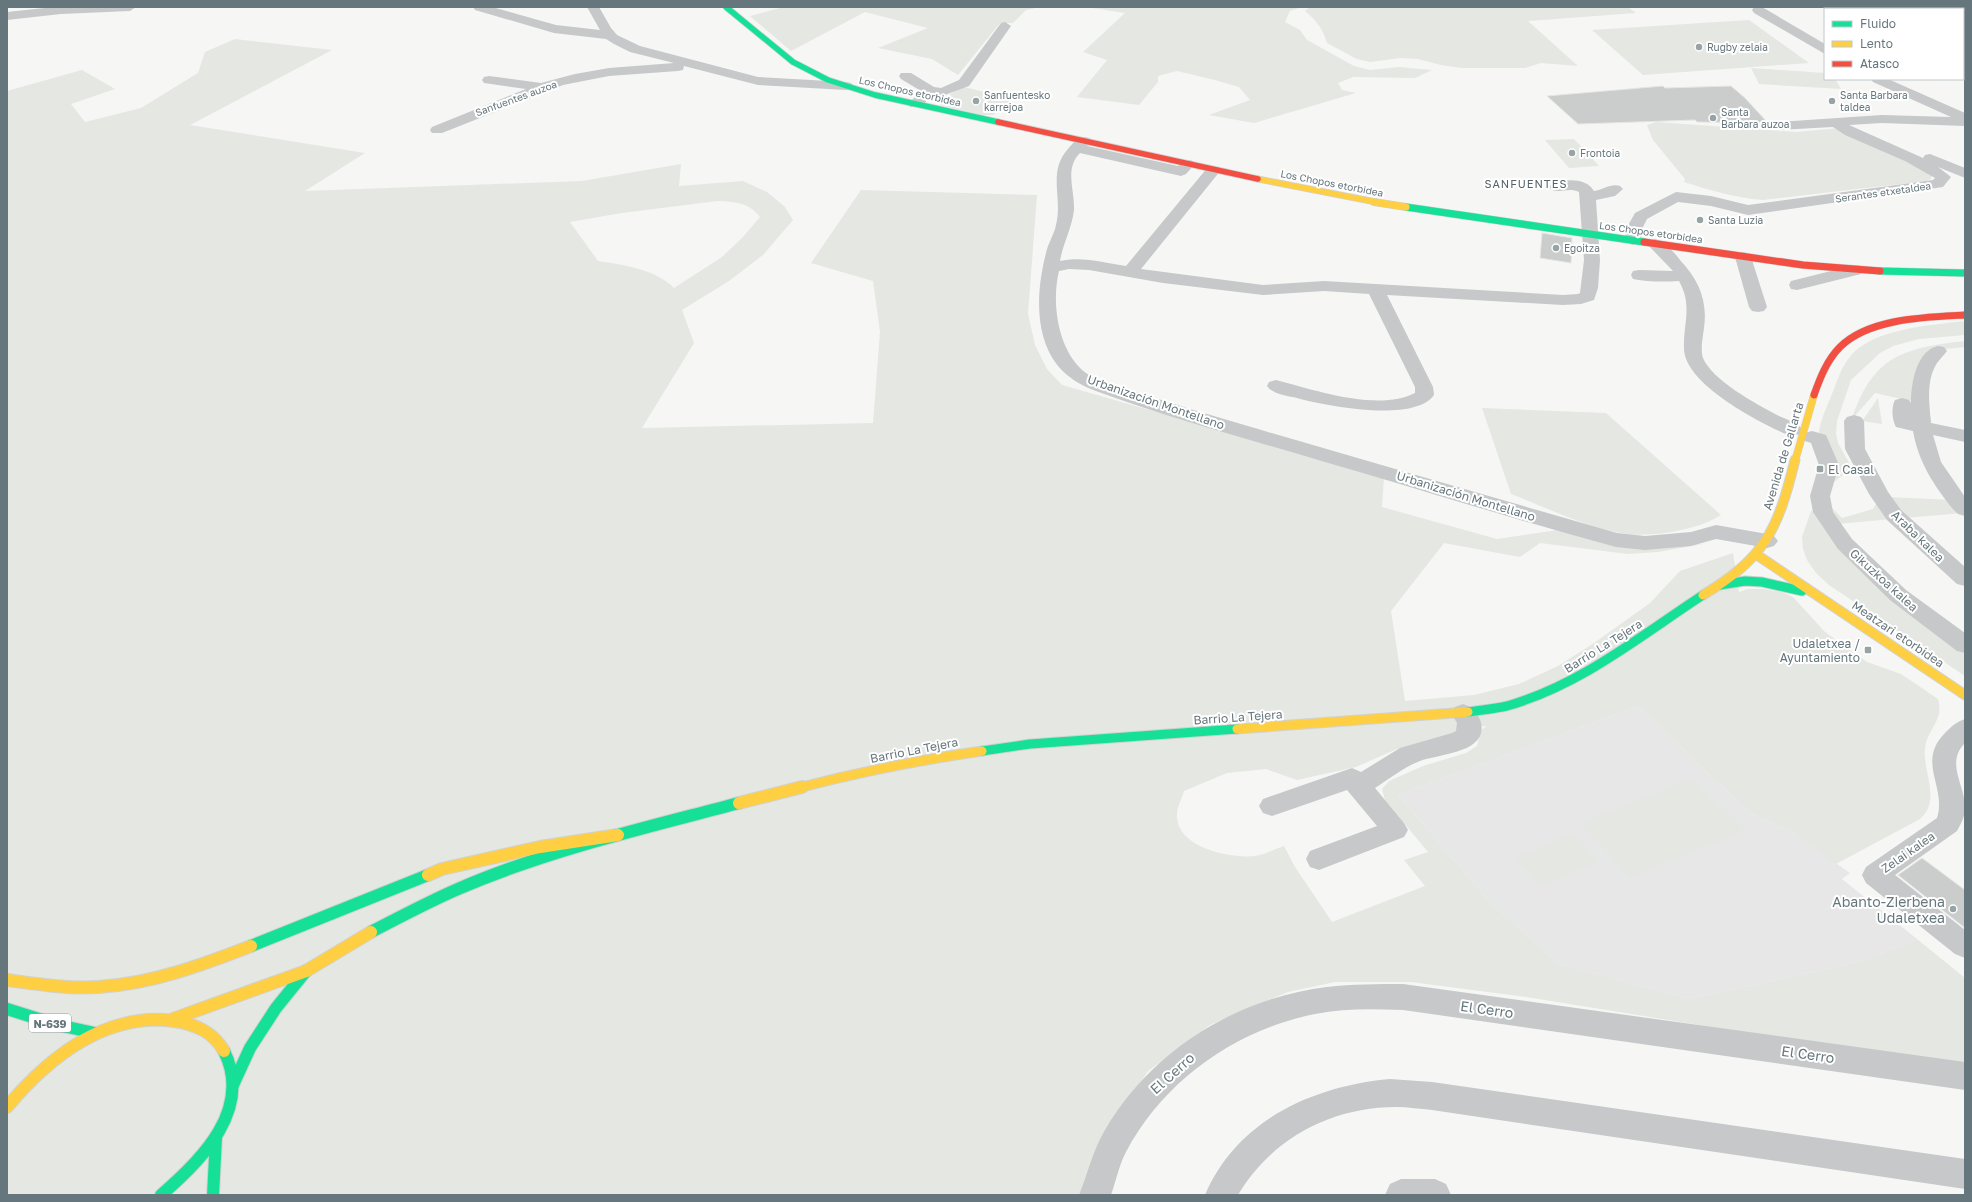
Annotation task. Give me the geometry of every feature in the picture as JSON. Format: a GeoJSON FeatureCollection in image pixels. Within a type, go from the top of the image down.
{"type":"FeatureCollection","features":[{"type":"Feature","properties":{"kind":"main road","name":"Los Chopos etorbidea"},"geometry":{"type":"LineString","coordinates":[[726,7],[793,62],[808,71],[846,86],[1080,145]]}},
{"type":"Feature","properties":{"kind":"main road","name":"Los Chopos etorbidea"},"geometry":{"type":"LineString","coordinates":[[1188,164],[1364,201],[1655,244],[1855,270],[1965,273]]}},
{"type":"Feature","properties":{"kind":"main road","name":"Avenida de Gallarta"},"geometry":{"type":"LineString","coordinates":[[1766,548],[1781,509],[1800,433],[1832,356],[1847,340],[1864,331],[1891,324],[1932,317],[1965,315]]}},
{"type":"Feature","properties":{"kind":"main road","name":"Barrio La Tejera"},"geometry":{"type":"LineString","coordinates":[[618,835],[866,771],[924,759],[1000,747],[1102,738],[1463,713],[1514,704],[1569,682],[1602,664],[1715,586],[1766,548]]}},
{"type":"Feature","properties":{"kind":"main road","name":"Meatzari etorbidea"},"geometry":{"type":"LineString","coordinates":[[1766,548],[1817,594],[1965,694]]}},
{"type":"Feature","properties":{"kind":"main road","name":"Meatzari etorbidea"},"geometry":{"type":"LineString","coordinates":[[1798,571],[1817,594]]}},
{"type":"Feature","properties":{"kind":"main road","name":"Meatzari etorbidea"},"geometry":{"type":"LineString","coordinates":[[1715,586],[1744,581],[1762,582],[1817,594]]}},
{"type":"Feature","properties":{"kind":"main road"},"geometry":{"type":"LineString","coordinates":[[173,1019],[306,971],[384,924],[452,891],[532,861],[618,835]]}},
{"type":"Feature","properties":{"kind":"main road"},"geometry":{"type":"LineString","coordinates":[[7,980],[61,987],[110,986],[158,977],[236,952],[442,869],[540,847],[618,835]]}},
{"type":"Feature","properties":{"kind":"main road"},"geometry":{"type":"LineString","coordinates":[[161,1195],[176,1184],[198,1162],[216,1138],[228,1111],[234,1085],[250,1048],[276,1008],[306,971]]}},
{"type":"Feature","properties":{"kind":"main road","name":"N-639"},"geometry":{"type":"LineString","coordinates":[[7,1009],[58,1025],[95,1033]]}},
{"type":"Feature","properties":{"kind":"main road"},"geometry":{"type":"LineString","coordinates":[[7,1107],[39,1069],[63,1051],[95,1033],[122,1024],[149,1019],[173,1019],[199,1026],[218,1040],[230,1060],[234,1085]]}},
{"type":"Feature","properties":{"kind":"main road"},"geometry":{"type":"LineString","coordinates":[[213,1195],[216,1138]]}},
{"type":"Feature","properties":{"kind":"street"},"geometry":{"type":"LineString","coordinates":[[7,16],[62,10],[130,7]]}},
{"type":"Feature","properties":{"kind":"street"},"geometry":{"type":"LineString","coordinates":[[479,7],[554,29],[609,36]]}},
{"type":"Feature","properties":{"kind":"street"},"geometry":{"type":"LineString","coordinates":[[593,7],[609,36],[616,41],[635,49],[758,81],[846,86]]}},
{"type":"Feature","properties":{"kind":"street"},"geometry":{"type":"LineString","coordinates":[[1758,10],[1824,49]]}},
{"type":"Feature","properties":{"kind":"street"},"geometry":{"type":"LineString","coordinates":[[906,76],[930,90],[942,92],[964,83],[1005,26]]}},
{"type":"Feature","properties":{"kind":"street","name":"Sanfuentes auzoa"},"geometry":{"type":"LineString","coordinates":[[437,130],[497,105],[518,99],[541,87],[616,70],[679,67],[693,63]]}},
{"type":"Feature","properties":{"kind":"street"},"geometry":{"type":"LineString","coordinates":[[490,80],[541,87]]}},
{"type":"Feature","properties":{"kind":"street"},"geometry":{"type":"LineString","coordinates":[[1880,80],[1899,90],[1965,118]]}},
{"type":"Feature","properties":{"kind":"street"},"geometry":{"type":"LineString","coordinates":[[915,104],[930,90]]}},
{"type":"Feature","properties":{"kind":"street"},"geometry":{"type":"LineString","coordinates":[[1778,126],[1842,123],[1882,119],[1965,122]]}},
{"type":"Feature","properties":{"kind":"street"},"geometry":{"type":"LineString","coordinates":[[1842,123],[1965,173]]}},
{"type":"Feature","properties":{"kind":"street","name":"Serantes etxetaldea"},"geometry":{"type":"LineString","coordinates":[[1633,240],[1634,229],[1641,216],[1676,197],[1711,201],[1748,210],[1938,184],[1943,177],[1930,168],[1853,134],[1842,128],[1842,123]]}},
{"type":"Feature","properties":{"kind":"street"},"geometry":{"type":"LineString","coordinates":[[1080,145],[1181,171],[1188,164]]}},
{"type":"Feature","properties":{"kind":"street","name":"Urbanización Montellano"},"geometry":{"type":"LineString","coordinates":[[1080,145],[1070,155],[1065,165],[1063,178],[1066,208],[1064,225],[1054,251],[1048,281],[1049,324],[1055,343],[1065,363],[1080,377],[1102,387],[1191,416],[1616,540],[1645,543],[1691,539],[1716,532],[1766,548]]}},
{"type":"Feature","properties":{"kind":"street"},"geometry":{"type":"LineString","coordinates":[[1132,271],[1213,170]]}},
{"type":"Feature","properties":{"kind":"street"},"geometry":{"type":"LineString","coordinates":[[1051,268],[1069,264],[1089,265],[1132,271],[1163,278],[1263,290],[1324,286],[1547,299],[1581,299],[1588,296],[1592,278],[1592,235],[1589,224],[1586,190],[1576,185],[1564,184],[1557,187]]}},
{"type":"Feature","properties":{"kind":"street"},"geometry":{"type":"LineString","coordinates":[[1587,197],[1597,194],[1608,194],[1614,189]]}},
{"type":"Feature","properties":{"kind":"street"},"geometry":{"type":"LineString","coordinates":[[1655,244],[1685,275]]}},
{"type":"Feature","properties":{"kind":"street"},"geometry":{"type":"LineString","coordinates":[[1743,256],[1758,307]]}},
{"type":"Feature","properties":{"kind":"street"},"geometry":{"type":"LineString","coordinates":[[1797,285],[1855,270]]}},
{"type":"Feature","properties":{"kind":"street"},"geometry":{"type":"LineString","coordinates":[[1639,275],[1668,278],[1685,275]]}},
{"type":"Feature","properties":{"kind":"street","name":"Gikuzkoa kalea"},"geometry":{"type":"LineString","coordinates":[[1685,275],[1697,299],[1693,344],[1694,358],[1714,381],[1751,408],[1773,421],[1819,439],[1829,465],[1820,496],[1823,512],[1845,544],[1898,595],[1965,645]]}},
{"type":"Feature","properties":{"kind":"street"},"geometry":{"type":"LineString","coordinates":[[1276,386],[1319,398],[1360,404],[1409,403],[1419,400],[1425,395],[1424,387],[1375,288]]}},
{"type":"Feature","properties":{"kind":"street"},"geometry":{"type":"LineString","coordinates":[[1938,351],[1928,363],[1922,379],[1920,406],[1922,426],[1929,457],[1957,502],[1965,509]]}},
{"type":"Feature","properties":{"kind":"street"},"geometry":{"type":"LineString","coordinates":[[1902,404],[1903,423],[1965,436]]}},
{"type":"Feature","properties":{"kind":"street","name":"Araba kalea"},"geometry":{"type":"LineString","coordinates":[[1854,421],[1855,449],[1879,494],[1894,515],[1965,579]]}},
{"type":"Feature","properties":{"kind":"street"},"geometry":{"type":"LineString","coordinates":[[1359,786],[1409,755],[1433,748],[1456,744],[1468,736],[1469,722],[1463,713]]}},
{"type":"Feature","properties":{"kind":"street","name":"Zelai kalea"},"geometry":{"type":"LineString","coordinates":[[1965,728],[1947,746],[1943,762],[1953,808],[1948,824],[1875,875],[1965,946]]}},
{"type":"Feature","properties":{"kind":"street"},"geometry":{"type":"LineString","coordinates":[[1272,806],[1352,778],[1395,830],[1319,859]]}},
{"type":"Feature","properties":{"kind":"street","name":"El Cerro"},"geometry":{"type":"LineString","coordinates":[[1095,1195],[1115,1141],[1148,1094],[1191,1054],[1222,1034],[1269,1012],[1316,1001],[1364,996],[1404,997],[1965,1076]]}},
{"type":"Feature","properties":{"kind":"street"},"geometry":{"type":"LineString","coordinates":[[1221,1195],[1238,1167],[1266,1138],[1294,1117],[1325,1104],[1354,1096],[1391,1092],[1440,1097],[1965,1174]]}},
{"type":"Feature","properties":{"kind":"street"},"geometry":{"type":"LineString","coordinates":[[1401,1195],[1435,1195]]}},
{"type":"Feature","properties":{"kind":"shaded area"},"geometry":{"type":"Polygon","coordinates":[[[784,7],[1040,7],[1026,10],[1013,23],[1000,23],[958,75],[932,59],[878,48],[928,28],[865,12],[791,51],[750,16],[784,7]]]}},
{"type":"Feature","properties":{"kind":"shaded area"},"geometry":{"type":"Polygon","coordinates":[[[1086,7],[1302,7],[1290,11],[1285,22],[1300,30],[1307,40],[1354,66],[1370,70],[1399,67],[1432,70],[1415,78],[1353,77],[1338,83],[1342,90],[1356,93],[1254,123],[1209,115],[1250,100],[1239,87],[1177,71],[1158,76],[1158,82],[1139,105],[1077,97],[1107,60],[1083,52],[1125,13],[1086,7]]]}},
{"type":"Feature","properties":{"kind":"shaded area"},"geometry":{"type":"Polygon","coordinates":[[[1310,7],[1628,7],[1636,13],[1528,21],[1578,66],[1541,63],[1525,68],[1461,68],[1418,59],[1400,58],[1370,62],[1357,59],[1327,43],[1319,25],[1305,11],[1310,7]]]}},
{"type":"Feature","properties":{"kind":"shaded area","name":"Rugby zelaia"},"geometry":{"type":"Polygon","coordinates":[[[1749,20],[1809,63],[1643,75],[1592,30],[1749,20]]]}},
{"type":"Feature","properties":{"kind":"shaded area"},"geometry":{"type":"Polygon","coordinates":[[[235,39],[332,50],[190,125],[365,153],[305,191],[582,181],[681,164],[679,186],[743,181],[767,192],[785,207],[793,220],[763,255],[729,281],[682,310],[694,343],[642,428],[873,423],[880,332],[873,281],[811,263],[861,190],[1037,195],[1028,314],[1035,345],[1047,369],[1062,385],[1384,477],[1382,507],[1497,539],[1558,530],[1693,545],[1709,543],[1658,552],[1628,554],[1540,543],[1520,557],[1444,543],[1391,611],[1405,701],[1474,695],[1519,684],[1558,666],[1594,643],[1650,603],[1680,571],[1733,553],[1739,592],[1748,589],[1764,589],[1782,592],[1793,597],[1825,632],[1867,662],[1901,674],[1938,699],[1939,714],[1927,739],[1925,748],[1926,766],[1930,785],[1930,803],[1920,819],[1836,864],[1790,831],[1750,813],[1638,706],[1398,795],[1491,903],[1559,964],[1689,999],[1863,961],[1917,939],[1965,978],[1965,1065],[1836,1047],[1526,997],[1411,982],[1335,982],[1288,992],[1210,1025],[1148,1071],[1115,1120],[1082,1195],[7,1195],[7,91],[82,70],[115,89],[71,104],[85,122],[141,108],[198,73],[205,52],[235,39]],[[717,201],[622,213],[570,222],[598,261],[628,266],[648,272],[658,276],[674,288],[722,257],[743,237],[760,217],[751,208],[741,204],[717,201]],[[1487,726],[1458,727],[1457,735],[1451,739],[1397,749],[1356,767],[1297,780],[1266,769],[1227,773],[1184,791],[1177,811],[1179,825],[1185,835],[1194,843],[1218,853],[1255,856],[1284,846],[1295,867],[1332,922],[1425,886],[1404,860],[1428,852],[1385,800],[1382,789],[1389,781],[1423,766],[1466,753],[1477,746],[1481,730],[1487,726]]]}},
{"type":"Feature","properties":{"kind":"shaded area"},"geometry":{"type":"Polygon","coordinates":[[[1751,68],[1824,73],[1824,80],[1836,80],[1841,89],[1759,84],[1751,68]]]}},
{"type":"Feature","properties":{"kind":"shaded area","name":"Sanfuentesko karrejoa"},"geometry":{"type":"Polygon","coordinates":[[[963,87],[1014,99],[993,115],[981,115],[941,105],[939,102],[941,99],[963,87]]]}},
{"type":"Feature","properties":{"kind":"shaded area"},"geometry":{"type":"Polygon","coordinates":[[[1845,90],[1887,95],[1888,101],[1846,95],[1845,90]]]}},
{"type":"Feature","properties":{"kind":"shaded area"},"geometry":{"type":"Polygon","coordinates":[[[1656,122],[1797,132],[1839,128],[1922,166],[1932,175],[1931,179],[1926,181],[1763,200],[1733,196],[1684,182],[1685,179],[1653,140],[1647,125],[1656,122]]]}},
{"type":"Feature","properties":{"kind":"shaded area","name":"Frontoia"},"geometry":{"type":"Polygon","coordinates":[[[1574,139],[1599,166],[1569,168],[1545,140],[1574,139]]]}},
{"type":"Feature","properties":{"kind":"shaded area"},"geometry":{"type":"Polygon","coordinates":[[[1965,321],[1965,335],[1919,339],[1893,346],[1880,353],[1851,380],[1837,421],[1836,434],[1838,443],[1852,468],[1830,485],[1820,445],[1819,430],[1839,375],[1849,358],[1859,348],[1886,335],[1902,330],[1935,324],[1965,321]]]}},
{"type":"Feature","properties":{"kind":"shaded area"},"geometry":{"type":"Polygon","coordinates":[[[1965,341],[1965,347],[1936,350],[1918,400],[1911,401],[1875,393],[1852,419],[1860,398],[1870,381],[1881,368],[1893,359],[1924,347],[1965,341]]]}},
{"type":"Feature","properties":{"kind":"shaded area"},"geometry":{"type":"Polygon","coordinates":[[[1878,398],[1882,424],[1862,421],[1878,398]]]}},
{"type":"Feature","properties":{"kind":"shaded area"},"geometry":{"type":"Polygon","coordinates":[[[1482,408],[1606,413],[1721,515],[1700,525],[1676,531],[1638,535],[1627,534],[1613,532],[1584,523],[1511,494],[1482,408]]]}},
{"type":"Feature","properties":{"kind":"shaded area"},"geometry":{"type":"Polygon","coordinates":[[[1888,497],[1952,500],[1963,513],[1904,518],[1888,497]]]}},
{"type":"Feature","properties":{"kind":"shaded area"},"geometry":{"type":"Polygon","coordinates":[[[1878,501],[1892,519],[1826,525],[1965,653],[1965,676],[1829,585],[1816,573],[1807,560],[1803,549],[1802,537],[1811,511],[1832,508],[1842,518],[1873,509],[1878,501]]]}},
{"type":"Feature","properties":{"kind":"shaded area"},"geometry":{"type":"Polygon","coordinates":[[[1638,706],[1750,813],[1790,831],[1850,873],[1842,879],[1917,939],[1863,961],[1689,999],[1559,964],[1491,903],[1398,795],[1638,706]]]}},
{"type":"Feature","properties":{"kind":"shaded area"},"geometry":{"type":"Polygon","coordinates":[[[1692,779],[1745,830],[1631,877],[1581,823],[1692,779]]]}},
{"type":"Feature","properties":{"kind":"shaded area"},"geometry":{"type":"Polygon","coordinates":[[[1574,834],[1599,862],[1539,886],[1514,857],[1574,834]]]}},
{"type":"Feature","properties":{"kind":"building"},"geometry":{"type":"Polygon","coordinates":[[[1663,86],[1665,88],[1731,86],[1745,98],[1768,123],[1697,122],[1695,120],[1578,124],[1547,96],[1663,86]]]}},
{"type":"Feature","properties":{"kind":"building","name":"Egoitza"},"geometry":{"type":"Polygon","coordinates":[[[1542,233],[1572,238],[1571,263],[1540,258],[1542,233]]]}},
{"type":"Feature","properties":{"kind":"building","name":"Abanto-Zierbena Udaletxea"},"geometry":{"type":"Polygon","coordinates":[[[1922,858],[1965,890],[1965,928],[1898,875],[1922,858]]]}},
{"type":"Feature","properties":{"kind":"traffic: fast"},"geometry":{"type":"LineString","coordinates":[[726,7],[793,62],[828,80],[875,95],[998,122]]}},
{"type":"Feature","properties":{"kind":"traffic: fast"},"geometry":{"type":"LineString","coordinates":[[1406,207],[1644,242]]}},
{"type":"Feature","properties":{"kind":"traffic: fast"},"geometry":{"type":"LineString","coordinates":[[1880,271],[1965,273]]}},
{"type":"Feature","properties":{"kind":"traffic: fast"},"geometry":{"type":"LineString","coordinates":[[1720,585],[1745,581],[1762,582],[1802,591]]}},
{"type":"Feature","properties":{"kind":"traffic: fast"},"geometry":{"type":"LineString","coordinates":[[1468,712],[1508,706],[1564,684],[1589,671],[1703,595]]}},
{"type":"Feature","properties":{"kind":"traffic: fast"},"geometry":{"type":"LineString","coordinates":[[982,751],[1030,744],[1237,729]]}},
{"type":"Feature","properties":{"kind":"traffic: fast"},"geometry":{"type":"LineString","coordinates":[[371,932],[414,909],[459,888],[504,870],[597,841],[739,803]]}},
{"type":"Feature","properties":{"kind":"traffic: fast"},"geometry":{"type":"LineString","coordinates":[[251,946],[428,875]]}},
{"type":"Feature","properties":{"kind":"traffic: fast"},"geometry":{"type":"LineString","coordinates":[[233,1085],[250,1048],[276,1008],[306,971]]}},
{"type":"Feature","properties":{"kind":"traffic: fast"},"geometry":{"type":"LineString","coordinates":[[7,1009],[58,1025],[95,1033]]}},
{"type":"Feature","properties":{"kind":"traffic: fast"},"geometry":{"type":"LineString","coordinates":[[161,1195],[189,1171],[202,1156],[223,1125],[230,1108],[233,1090],[232,1071],[224,1051]]}},
{"type":"Feature","properties":{"kind":"traffic: fast"},"geometry":{"type":"LineString","coordinates":[[213,1195],[216,1138]]}},
{"type":"Feature","properties":{"kind":"traffic: slow"},"geometry":{"type":"LineString","coordinates":[[1258,179],[1364,201],[1406,207]]}},
{"type":"Feature","properties":{"kind":"traffic: slow"},"geometry":{"type":"LineString","coordinates":[[1703,595],[1726,581],[1746,565],[1758,552],[1769,535],[1778,517],[1785,497],[1801,434],[1814,395]]}},
{"type":"Feature","properties":{"kind":"traffic: slow"},"geometry":{"type":"LineString","coordinates":[[1757,555],[1965,695]]}},
{"type":"Feature","properties":{"kind":"traffic: slow"},"geometry":{"type":"LineString","coordinates":[[1237,729],[1468,712]]}},
{"type":"Feature","properties":{"kind":"traffic: slow"},"geometry":{"type":"LineString","coordinates":[[739,803],[859,772],[924,759],[982,751]]}},
{"type":"Feature","properties":{"kind":"traffic: slow"},"geometry":{"type":"LineString","coordinates":[[428,875],[442,869],[540,847],[618,835]]}},
{"type":"Feature","properties":{"kind":"traffic: slow"},"geometry":{"type":"LineString","coordinates":[[173,1019],[306,971],[371,932]]}},
{"type":"Feature","properties":{"kind":"traffic: slow"},"geometry":{"type":"LineString","coordinates":[[7,980],[71,987],[110,986],[146,980],[182,970],[251,946]]}},
{"type":"Feature","properties":{"kind":"traffic: slow"},"geometry":{"type":"LineString","coordinates":[[7,1107],[41,1069],[62,1053],[84,1039],[108,1028],[133,1021],[158,1019],[191,1024],[212,1036],[224,1051]]}},
{"type":"Feature","properties":{"kind":"traffic: jam"},"geometry":{"type":"LineString","coordinates":[[998,122],[1258,179]]}},
{"type":"Feature","properties":{"kind":"traffic: jam"},"geometry":{"type":"LineString","coordinates":[[1644,242],[1803,265],[1880,271]]}},
{"type":"Feature","properties":{"kind":"traffic: jam"},"geometry":{"type":"LineString","coordinates":[[1814,395],[1823,373],[1836,352],[1847,341],[1859,334],[1873,328],[1904,320],[1965,315]]}},
{"type":"Feature","properties":{"kind":"place","name":"Rugby zelaia"},"geometry":{"type":"Point","coordinates":[1699,47]}},
{"type":"Feature","properties":{"kind":"place","name":"Sanfuentesko karrejoa"},"geometry":{"type":"Point","coordinates":[976,101]}},
{"type":"Feature","properties":{"kind":"place","name":"Santa Barbara taldea"},"geometry":{"type":"Point","coordinates":[1832,101]}},
{"type":"Feature","properties":{"kind":"place","name":"Santa Barbara auzoa"},"geometry":{"type":"Point","coordinates":[1713,118]}},
{"type":"Feature","properties":{"kind":"place","name":"Frontoia"},"geometry":{"type":"Point","coordinates":[1572,153]}},
{"type":"Feature","properties":{"kind":"place","name":"Santa Luzia"},"geometry":{"type":"Point","coordinates":[1700,220]}},
{"type":"Feature","properties":{"kind":"place","name":"Egoitza"},"geometry":{"type":"Point","coordinates":[1556,248]}},
{"type":"Feature","properties":{"kind":"place","name":"El Casal"},"geometry":{"type":"Point","coordinates":[1820,469]}},
{"type":"Feature","properties":{"kind":"place","name":"Udaletxea / Ayuntamiento"},"geometry":{"type":"Point","coordinates":[1868,650]}},
{"type":"Feature","properties":{"kind":"place","name":"Abanto-Zierbena Udaletxea"},"geometry":{"type":"Point","coordinates":[1953,909]}},
{"type":"Feature","properties":{"kind":"district","name":"SANFUENTES"},"geometry":{"type":"Point","coordinates":[1526,183]}}]}
